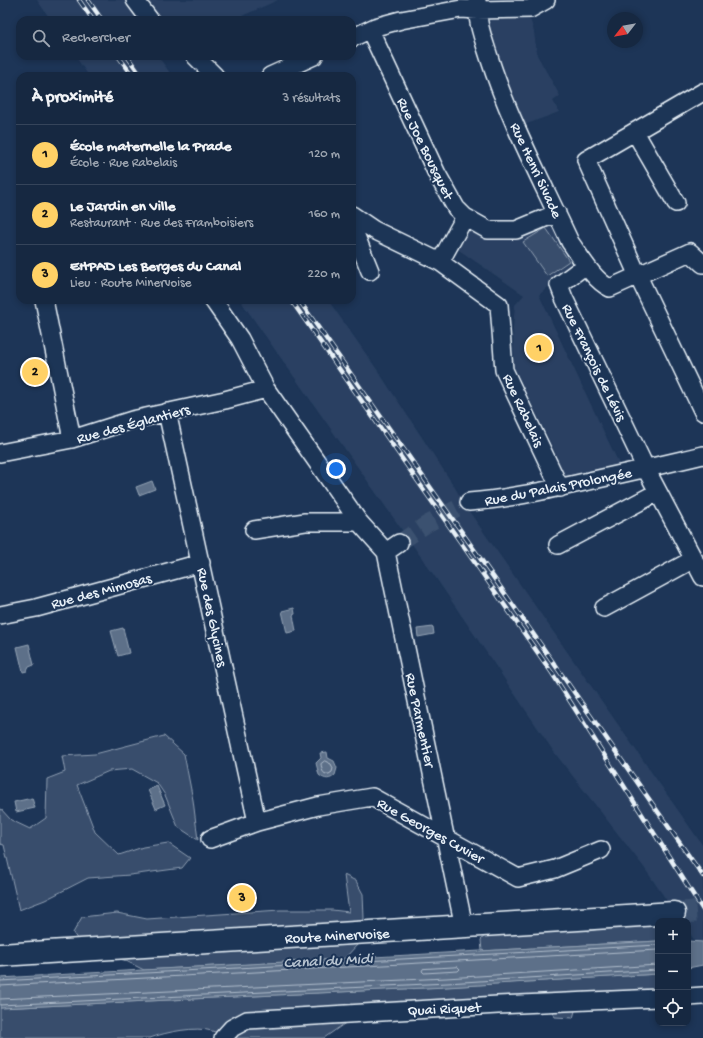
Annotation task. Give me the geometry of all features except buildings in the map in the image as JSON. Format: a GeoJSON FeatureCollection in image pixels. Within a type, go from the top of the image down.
{"type":"FeatureCollection","features":[{"type":"Feature","properties":{"kind":"main road","name":"Route Minervoise"},"geometry":{"type":"LineString","coordinates":[[0,955],[674,913]]}},
{"type":"Feature","properties":{"kind":"street"},"geometry":{"type":"LineString","coordinates":[[135,0],[147,16]]}},
{"type":"Feature","properties":{"kind":"street"},"geometry":{"type":"LineString","coordinates":[[356,36],[401,20],[477,5],[530,9],[546,0]]}},
{"type":"Feature","properties":{"kind":"street","name":"Rue Henri Sivade"},"geometry":{"type":"LineString","coordinates":[[477,5],[481,33],[499,89],[570,242],[586,265],[604,286],[610,288],[638,276]]}},
{"type":"Feature","properties":{"kind":"street","name":"Rue Joe Bousquet"},"geometry":{"type":"LineString","coordinates":[[370,30],[437,174],[456,208],[465,217],[488,230],[516,230],[557,213]]}},
{"type":"Feature","properties":{"kind":"street"},"geometry":{"type":"LineString","coordinates":[[199,60],[211,72]]}},
{"type":"Feature","properties":{"kind":"street"},"geometry":{"type":"LineString","coordinates":[[280,72],[305,60]]}},
{"type":"Feature","properties":{"kind":"street"},"geometry":{"type":"LineString","coordinates":[[703,92],[586,160],[638,276],[703,412]]}},
{"type":"Feature","properties":{"kind":"street"},"geometry":{"type":"LineString","coordinates":[[635,132],[676,203]]}},
{"type":"Feature","properties":{"kind":"street"},"geometry":{"type":"LineString","coordinates":[[356,218],[374,230],[440,262],[465,217]]}},
{"type":"Feature","properties":{"kind":"street"},"geometry":{"type":"LineString","coordinates":[[356,236],[370,271]]}},
{"type":"Feature","properties":{"kind":"street"},"geometry":{"type":"LineString","coordinates":[[638,276],[690,252],[703,264]]}},
{"type":"Feature","properties":{"kind":"street","name":"Rue Rabelais"},"geometry":{"type":"LineString","coordinates":[[440,262],[499,305],[504,370],[560,488]]}},
{"type":"Feature","properties":{"kind":"street","name":"Rue François de Lévis"},"geometry":{"type":"LineString","coordinates":[[586,265],[559,285],[567,305],[646,469]]}},
{"type":"Feature","properties":{"kind":"street"},"geometry":{"type":"LineString","coordinates":[[45,304],[72,439]]}},
{"type":"Feature","properties":{"kind":"street","name":"Rue Parmentier"},"geometry":{"type":"LineString","coordinates":[[216,304],[240,339],[266,389],[359,522],[392,547],[464,927]]}},
{"type":"Feature","properties":{"kind":"street","name":"Rue des Églantiers"},"geometry":{"type":"LineString","coordinates":[[0,453],[72,439],[132,420],[225,400],[266,389]]}},
{"type":"Feature","properties":{"kind":"street","name":"Rue des Glycines"},"geometry":{"type":"LineString","coordinates":[[168,412],[257,822]]}},
{"type":"Feature","properties":{"kind":"street","name":"Rue du Palais Prolongée"},"geometry":{"type":"LineString","coordinates":[[469,502],[498,500],[560,488],[703,455]]}},
{"type":"Feature","properties":{"kind":"street"},"geometry":{"type":"LineString","coordinates":[[646,469],[703,577]]}},
{"type":"Feature","properties":{"kind":"street"},"geometry":{"type":"LineString","coordinates":[[558,545],[658,492]]}},
{"type":"Feature","properties":{"kind":"street"},"geometry":{"type":"LineString","coordinates":[[254,530],[305,522],[359,522]]}},
{"type":"Feature","properties":{"kind":"street"},"geometry":{"type":"LineString","coordinates":[[604,608],[694,560]]}},
{"type":"Feature","properties":{"kind":"street","name":"Rue des Mimosas"},"geometry":{"type":"LineString","coordinates":[[0,615],[36,608],[201,563]]}},
{"type":"Feature","properties":{"kind":"street","name":"Rue Georges Cuvier"},"geometry":{"type":"LineString","coordinates":[[210,839],[257,822],[318,806],[372,797],[518,878],[556,869],[601,850]]}},
{"type":"Feature","properties":{"kind":"street"},"geometry":{"type":"LineString","coordinates":[[691,997],[703,996]]}},
{"type":"Feature","properties":{"kind":"street","name":"Quai Riquet"},"geometry":{"type":"LineString","coordinates":[[228,1033],[247,1020],[490,1005],[655,998]]}},
{"type":"Feature","properties":{"kind":"shaded area"},"geometry":{"type":"Polygon","coordinates":[[[37,0],[278,0],[242,16],[48,16],[37,0]]]}},
{"type":"Feature","properties":{"kind":"shaded area"},"geometry":{"type":"Polygon","coordinates":[[[529,15],[534,32],[537,55],[560,96],[553,101],[559,112],[524,125],[493,48],[484,21],[487,17],[529,15]]]}},
{"type":"Feature","properties":{"kind":"shaded area"},"geometry":{"type":"Polygon","coordinates":[[[78,60],[161,60],[169,72],[86,72],[78,60]]]}},
{"type":"Feature","properties":{"kind":"shaded area"},"geometry":{"type":"Polygon","coordinates":[[[554,220],[574,264],[539,295],[621,468],[563,480],[552,460],[558,458],[514,367],[513,329],[515,305],[524,295],[456,248],[472,225],[554,220]]]}},
{"type":"Feature","properties":{"kind":"shaded area"},"geometry":{"type":"Polygon","coordinates":[[[546,228],[569,261],[547,276],[523,242],[546,228]]]}},
{"type":"Feature","properties":{"kind":"shaded area"},"geometry":{"type":"Polygon","coordinates":[[[243,304],[331,304],[378,371],[454,486],[466,507],[703,846],[703,953],[691,935],[691,918],[679,918],[643,866],[554,752],[438,581],[243,304]]]}},
{"type":"Feature","properties":{"kind":"shaded area"},"geometry":{"type":"Polygon","coordinates":[[[164,736],[184,754],[193,800],[198,840],[178,827],[165,795],[157,783],[132,769],[109,771],[77,785],[95,832],[119,855],[143,847],[168,843],[190,858],[182,868],[130,875],[88,878],[45,900],[19,910],[4,845],[0,844],[0,808],[11,820],[30,829],[46,818],[47,779],[65,772],[62,756],[95,754],[164,736]]]}},
{"type":"Feature","properties":{"kind":"shaded area"},"geometry":{"type":"Polygon","coordinates":[[[344,875],[356,881],[363,894],[364,918],[358,944],[344,959],[144,970],[124,960],[90,953],[73,933],[82,917],[117,913],[147,919],[280,910],[332,910],[349,912],[344,875]]]}},
{"type":"Feature","properties":{"kind":"shaded area"},"geometry":{"type":"Polygon","coordinates":[[[621,921],[655,921],[655,941],[482,951],[481,940],[488,932],[570,926],[589,931],[604,928],[621,921]]]}},
{"type":"Feature","properties":{"kind":"shaded area"},"geometry":{"type":"Polygon","coordinates":[[[655,974],[655,995],[579,997],[573,1018],[555,1017],[549,1006],[357,1019],[344,1024],[324,1038],[226,1038],[214,1032],[190,1029],[150,1038],[0,1038],[0,1008],[443,987],[655,974]]]}},
{"type":"Feature","properties":{"kind":"water"},"geometry":{"type":"Polygon","coordinates":[[[152,481],[155,489],[139,495],[136,487],[152,481]]]}},
{"type":"Feature","properties":{"kind":"water"},"geometry":{"type":"Polygon","coordinates":[[[294,608],[295,614],[293,615],[296,631],[287,633],[282,611],[294,608]]]}},
{"type":"Feature","properties":{"kind":"water"},"geometry":{"type":"Polygon","coordinates":[[[433,627],[434,634],[418,637],[417,629],[433,627]]]}},
{"type":"Feature","properties":{"kind":"water"},"geometry":{"type":"Polygon","coordinates":[[[123,628],[129,653],[118,656],[111,631],[123,628]]]}},
{"type":"Feature","properties":{"kind":"water"},"geometry":{"type":"Polygon","coordinates":[[[29,644],[34,665],[29,667],[27,671],[23,672],[17,647],[29,644]]]}},
{"type":"Feature","properties":{"kind":"water"},"geometry":{"type":"Polygon","coordinates":[[[327,752],[328,758],[334,761],[337,768],[335,775],[327,779],[319,775],[316,763],[321,758],[320,753],[327,752]]]}},
{"type":"Feature","properties":{"kind":"water"},"geometry":{"type":"Polygon","coordinates":[[[157,786],[165,805],[156,809],[148,790],[157,786]]]}},
{"type":"Feature","properties":{"kind":"water"},"geometry":{"type":"Polygon","coordinates":[[[32,798],[35,808],[16,812],[14,802],[32,798]]]}},
{"type":"Feature","properties":{"kind":"water"},"geometry":{"type":"Polygon","coordinates":[[[655,941],[655,974],[447,987],[0,1008],[0,978],[655,941]]]}},
{"type":"Feature","properties":{"kind":"water"},"geometry":{"type":"Polygon","coordinates":[[[691,941],[703,942],[703,965],[691,967],[691,941]]]}},
{"type":"Feature","properties":{"kind":"tunnel"},"geometry":{"type":"LineString","coordinates":[[399,543],[427,524],[469,502]]}},
{"type":"Feature","properties":{"kind":"tunnel"},"geometry":{"type":"LineString","coordinates":[[674,913],[703,911]]}},
{"type":"Feature","properties":{"kind":"railway"},"geometry":{"type":"LineString","coordinates":[[79,0],[90,16]]}},
{"type":"Feature","properties":{"kind":"railway"},"geometry":{"type":"LineString","coordinates":[[88,0],[99,16]]}},
{"type":"Feature","properties":{"kind":"railway"},"geometry":{"type":"LineString","coordinates":[[121,60],[130,72]]}},
{"type":"Feature","properties":{"kind":"railway"},"geometry":{"type":"LineString","coordinates":[[130,60],[138,72]]}},
{"type":"Feature","properties":{"kind":"railway"},"geometry":{"type":"LineString","coordinates":[[294,304],[552,673],[703,910]]}},
{"type":"Feature","properties":{"kind":"railway"},"geometry":{"type":"LineString","coordinates":[[302,304],[703,876]]}},
{"type":"Feature","properties":{"kind":"place","name":"École maternelle la Prade"},"geometry":{"type":"Point","coordinates":[539,348]}},
{"type":"Feature","properties":{"kind":"place","name":"Le Jardin en Ville"},"geometry":{"type":"Point","coordinates":[35,372]}},
{"type":"Feature","properties":{"kind":"place","name":"EHPAD Les Berges du Canal"},"geometry":{"type":"Point","coordinates":[242,898]}},
{"type":"Feature","properties":{"kind":"water label","name":"Canal du Midi"},"geometry":{"type":"Point","coordinates":[328,959]}}]}
